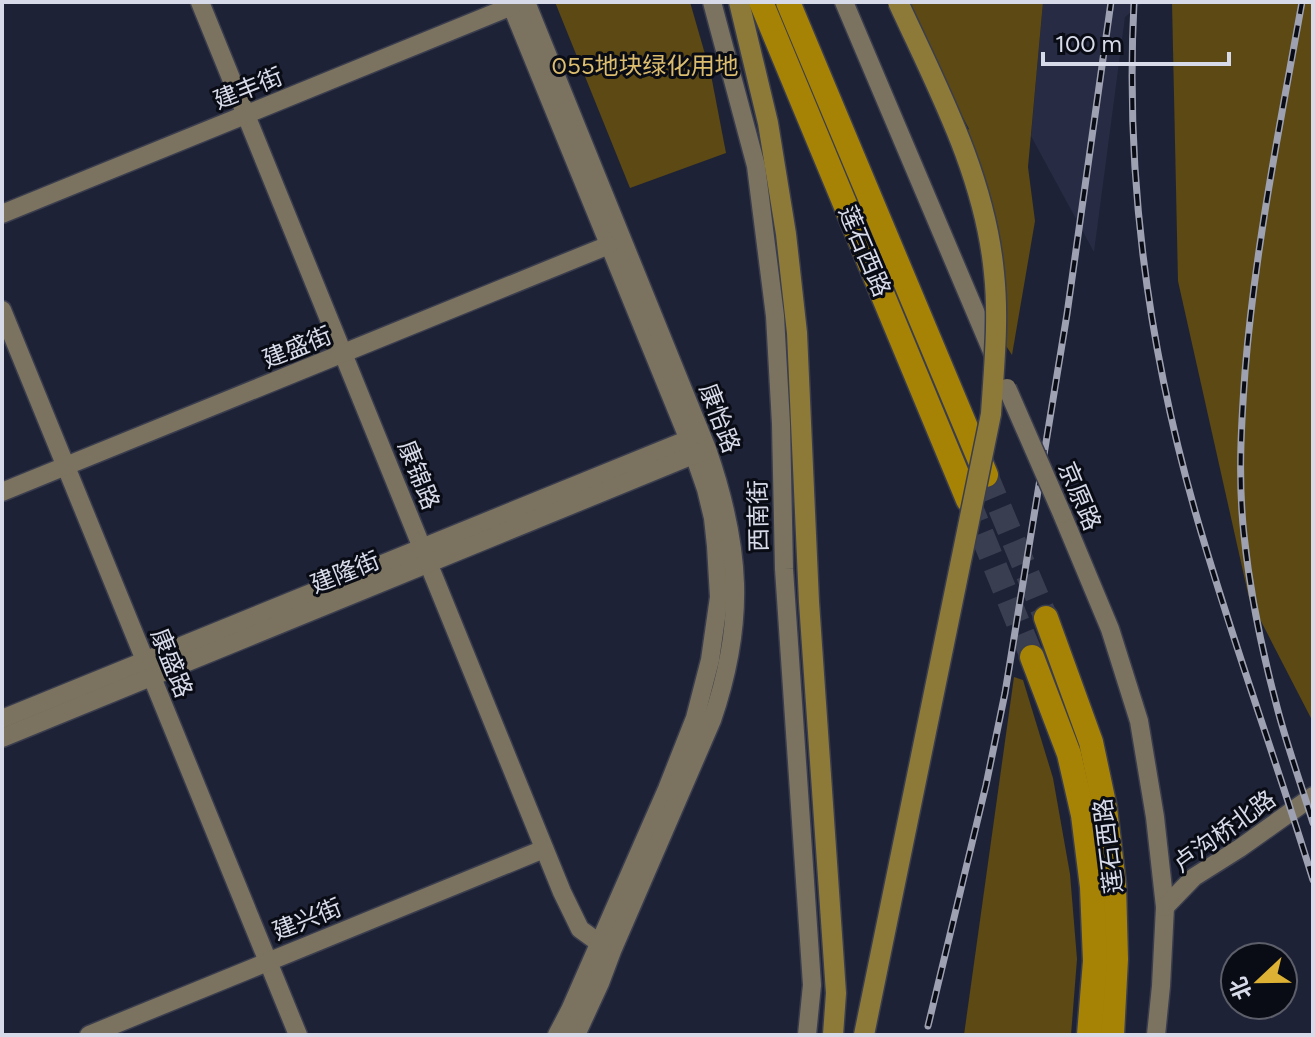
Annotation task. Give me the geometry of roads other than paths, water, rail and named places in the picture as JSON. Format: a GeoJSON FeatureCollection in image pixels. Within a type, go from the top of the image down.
{"type":"FeatureCollection","features":[{"type":"Feature","properties":{"kind":"highway","name":"莲石西路"},"geometry":{"type":"LineString","coordinates":[[761,2],[968,500]]}},
{"type":"Feature","properties":{"kind":"highway","name":"莲石西路"},"geometry":{"type":"LineString","coordinates":[[788,2],[986,475]]}},
{"type":"Feature","properties":{"kind":"highway","name":"莲石西路"},"geometry":{"type":"LineString","coordinates":[[1046,618],[1091,742],[1105,808],[1114,884],[1116,959],[1112,1035]]}},
{"type":"Feature","properties":{"kind":"highway","name":"莲石西路"},"geometry":{"type":"LineString","coordinates":[[1032,657],[1069,754],[1083,815],[1092,887],[1095,961],[1089,1035]]}},
{"type":"Feature","properties":{"kind":"main road"},"geometry":{"type":"LineString","coordinates":[[739,2],[768,123],[786,234],[797,333],[809,602],[836,993],[833,1035]]}},
{"type":"Feature","properties":{"kind":"main road"},"geometry":{"type":"LineString","coordinates":[[864,1035],[991,414],[996,342],[995,274],[988,228],[976,183],[898,2]]}},
{"type":"Feature","properties":{"kind":"street","name":"康锦路"},"geometry":{"type":"LineString","coordinates":[[200,2],[562,892],[580,929],[605,948]]}},
{"type":"Feature","properties":{"kind":"street","name":"西南街"},"geometry":{"type":"LineString","coordinates":[[712,2],[756,166],[775,316],[784,569],[812,985],[807,1035]]}},
{"type":"Feature","properties":{"kind":"street","name":"京原路"},"geometry":{"type":"LineString","coordinates":[[844,2],[1110,629],[1139,721],[1155,817],[1165,907],[1156,1035]]}},
{"type":"Feature","properties":{"kind":"street","name":"建丰街"},"geometry":{"type":"LineString","coordinates":[[2,214],[516,3]]}},
{"type":"Feature","properties":{"kind":"street","name":"康怡路"},"geometry":{"type":"LineString","coordinates":[[516,3],[609,245],[721,491],[736,572],[735,623],[720,697],[712,720],[605,948]]}},
{"type":"Feature","properties":{"kind":"street","name":"康怡路"},"geometry":{"type":"LineString","coordinates":[[516,3],[698,444]]}},
{"type":"Feature","properties":{"kind":"street","name":"建盛街"},"geometry":{"type":"LineString","coordinates":[[2,492],[609,245]]}},
{"type":"Feature","properties":{"kind":"street","name":"康盛路"},"geometry":{"type":"LineString","coordinates":[[2,310],[298,1035]]}},
{"type":"Feature","properties":{"kind":"street","name":"建隆街"},"geometry":{"type":"LineString","coordinates":[[2,738],[149,669],[698,444]]}},
{"type":"Feature","properties":{"kind":"street","name":"建隆街"},"geometry":{"type":"LineString","coordinates":[[2,719],[149,669]]}},
{"type":"Feature","properties":{"kind":"street","name":"卢沟桥北路"},"geometry":{"type":"LineString","coordinates":[[1165,907],[1194,877],[1313,796]]}},
{"type":"Feature","properties":{"kind":"street","name":"建兴街"},"geometry":{"type":"LineString","coordinates":[[89,1035],[544,849]]}},
{"type":"Feature","properties":{"kind":"street"},"geometry":{"type":"LineString","coordinates":[[557,1035],[605,948]]}},
{"type":"Feature","properties":{"kind":"street"},"geometry":{"type":"LineString","coordinates":[[576,1035],[600,983],[605,948]]}},
{"type":"Feature","properties":{"kind":"tunnel"},"geometry":{"type":"LineString","coordinates":[[986,475],[1046,618]]}},
{"type":"Feature","properties":{"kind":"tunnel"},"geometry":{"type":"LineString","coordinates":[[968,500],[1032,657]]}},
{"type":"Feature","properties":{"kind":"railway"},"geometry":{"type":"LineString","coordinates":[[928,1026],[1005,693],[1067,314],[1111,2]]}},
{"type":"Feature","properties":{"kind":"railway"},"geometry":{"type":"LineString","coordinates":[[1134,2],[1133,131],[1137,195],[1164,386],[1195,511],[1313,880]]}},
{"type":"Feature","properties":{"kind":"railway"},"geometry":{"type":"LineString","coordinates":[[1302,2],[1255,279],[1245,372],[1241,474],[1242,515],[1253,600],[1281,722],[1313,823]]}},
{"type":"Feature","properties":{"kind":"park label","name":"055地块绿化用地"},"geometry":{"type":"Point","coordinates":[645,65]}}]}
